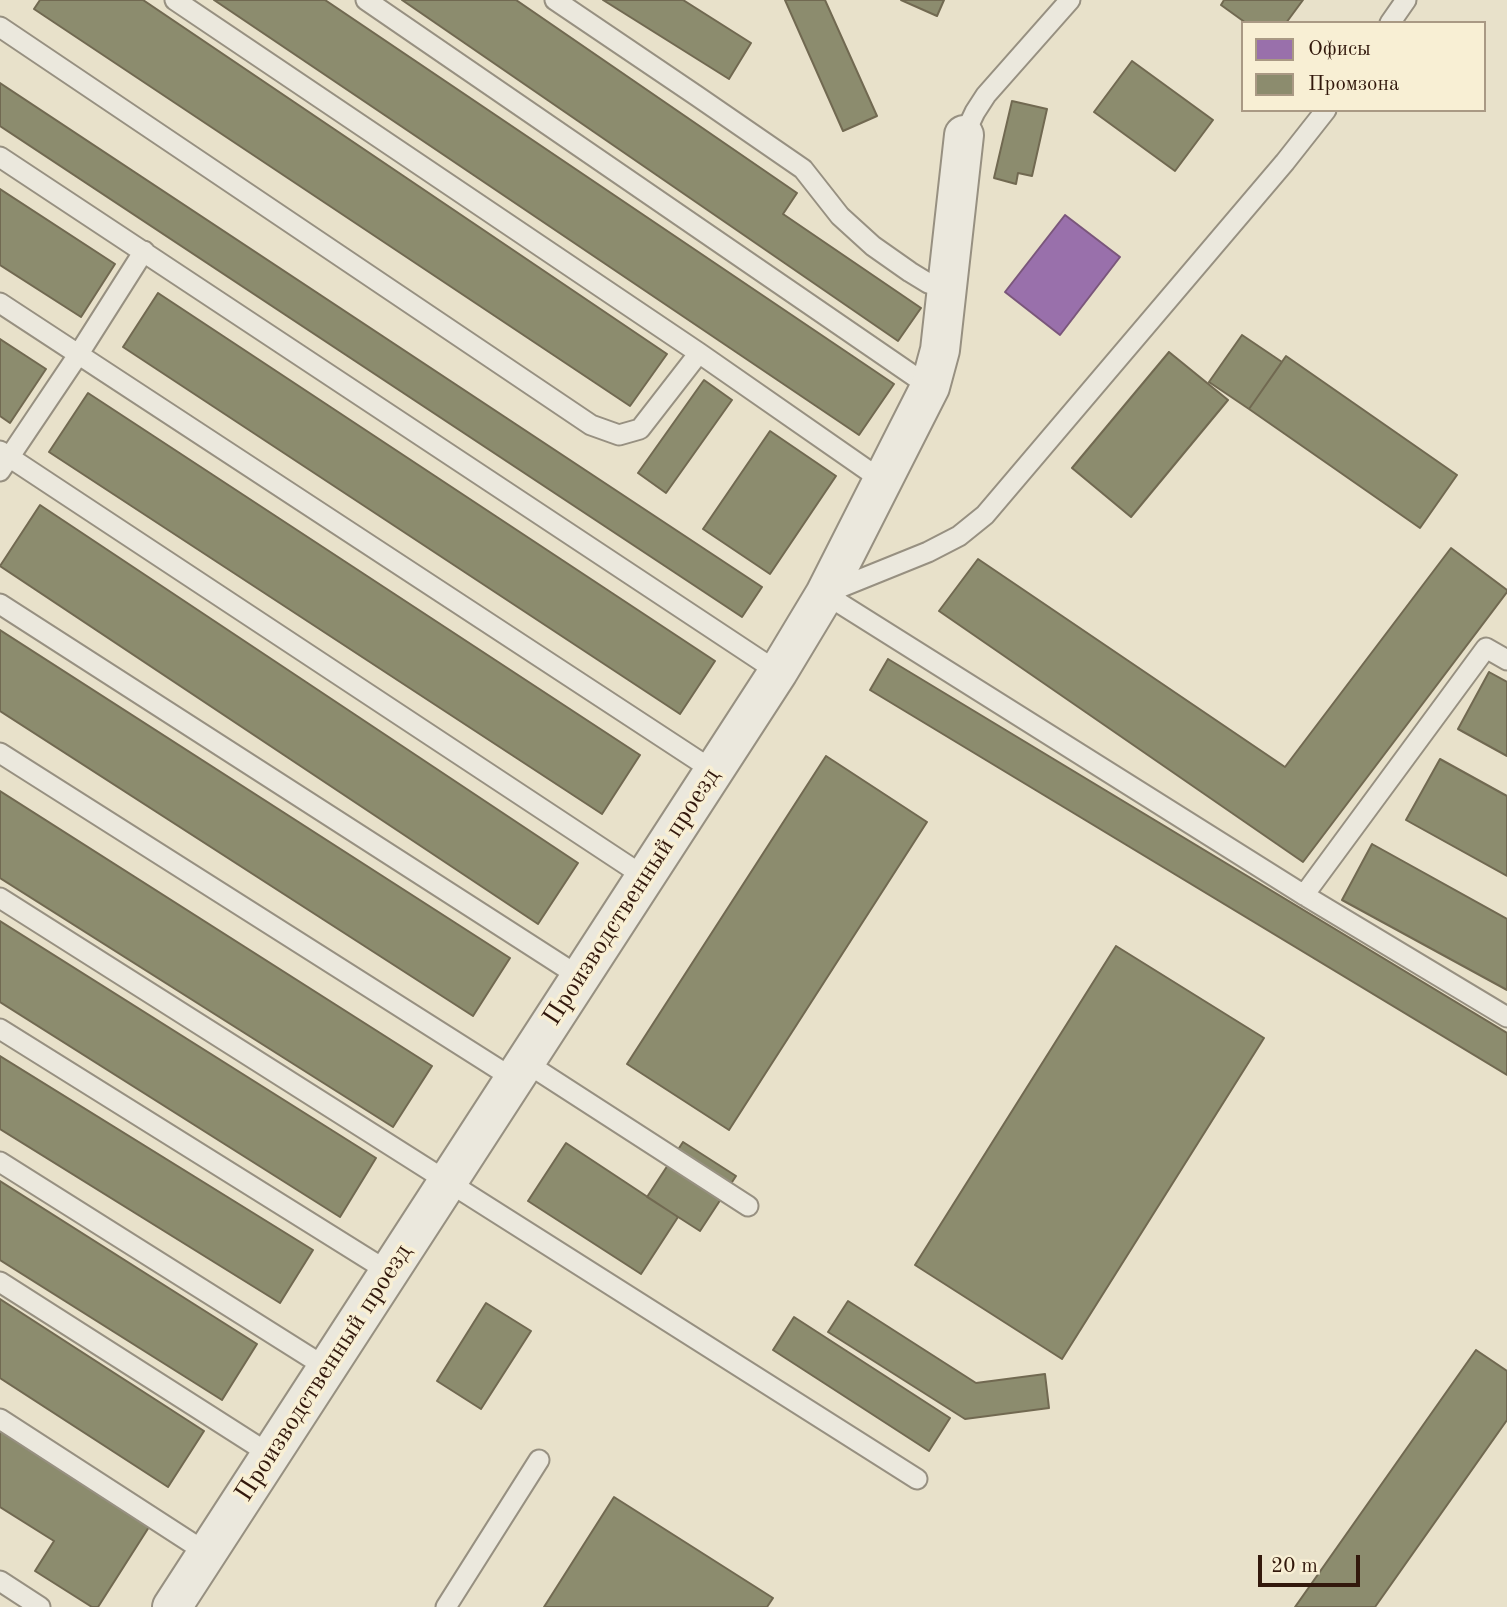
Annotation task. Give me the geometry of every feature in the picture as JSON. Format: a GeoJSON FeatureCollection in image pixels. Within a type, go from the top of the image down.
{"type":"FeatureCollection","features":[{"type":"Feature","properties":{"kind":"street","name":"Производственный проезд"},"geometry":{"type":"LineString","coordinates":[[172,1607],[778,672],[825,594],[930,387],[940,350],[964,135]]}},
{"type":"Feature","properties":{"kind":"lane"},"geometry":{"type":"LineString","coordinates":[[176,0],[699,353],[883,481]]}},
{"type":"Feature","properties":{"kind":"lane"},"geometry":{"type":"LineString","coordinates":[[366,0],[930,387]]}},
{"type":"Feature","properties":{"kind":"lane"},"geometry":{"type":"LineString","coordinates":[[555,0],[803,169],[841,216],[873,246],[909,272],[928,283],[947,289]]}},
{"type":"Feature","properties":{"kind":"lane"},"geometry":{"type":"LineString","coordinates":[[964,135],[986,96],[1070,0]]}},
{"type":"Feature","properties":{"kind":"lane"},"geometry":{"type":"LineString","coordinates":[[1391,21],[1406,0]]}},
{"type":"Feature","properties":{"kind":"lane"},"geometry":{"type":"LineString","coordinates":[[0,27],[591,425],[619,435],[640,429],[699,353]]}},
{"type":"Feature","properties":{"kind":"lane"},"geometry":{"type":"LineString","coordinates":[[825,594],[928,552],[960,536],[985,515],[1324,112]]}},
{"type":"Feature","properties":{"kind":"lane"},"geometry":{"type":"LineString","coordinates":[[0,157],[778,672]]}},
{"type":"Feature","properties":{"kind":"lane"},"geometry":{"type":"LineString","coordinates":[[144,251],[78,355],[3,459],[645,877]]}},
{"type":"Feature","properties":{"kind":"lane"},"geometry":{"type":"LineString","coordinates":[[0,303],[714,771]]}},
{"type":"Feature","properties":{"kind":"lane"},"geometry":{"type":"LineString","coordinates":[[825,594],[1304,895],[1507,1017]]}},
{"type":"Feature","properties":{"kind":"lane"},"geometry":{"type":"LineString","coordinates":[[0,604],[580,977]]}},
{"type":"Feature","properties":{"kind":"lane"},"geometry":{"type":"LineString","coordinates":[[1304,895],[1486,648],[1507,660]]}},
{"type":"Feature","properties":{"kind":"lane"},"geometry":{"type":"LineString","coordinates":[[0,753],[519,1071],[748,1206]]}},
{"type":"Feature","properties":{"kind":"lane"},"geometry":{"type":"LineString","coordinates":[[0,898],[917,1479]]}},
{"type":"Feature","properties":{"kind":"lane"},"geometry":{"type":"LineString","coordinates":[[0,1030],[389,1272]]}},
{"type":"Feature","properties":{"kind":"lane"},"geometry":{"type":"LineString","coordinates":[[0,1162],[327,1368]]}},
{"type":"Feature","properties":{"kind":"lane"},"geometry":{"type":"LineString","coordinates":[[0,1282],[271,1455]]}},
{"type":"Feature","properties":{"kind":"lane"},"geometry":{"type":"LineString","coordinates":[[0,1419],[207,1553]]}},
{"type":"Feature","properties":{"kind":"lane"},"geometry":{"type":"LineString","coordinates":[[446,1607],[539,1460]]}},
{"type":"Feature","properties":{"kind":"lane"},"geometry":{"type":"LineString","coordinates":[[0,1581],[40,1607]]}},
{"type":"Feature","properties":{"kind":"building: Офисы"},"geometry":{"type":"Polygon","coordinates":[[[1065,215],[1120,257],[1060,335],[1005,292],[1065,215]]]}},
{"type":"Feature","properties":{"kind":"building: Промзона"},"geometry":{"type":"Polygon","coordinates":[[[40,0],[143,0],[667,354],[630,406],[34,9],[40,0]]]}},
{"type":"Feature","properties":{"kind":"building: Промзона"},"geometry":{"type":"Polygon","coordinates":[[[214,0],[325,0],[894,384],[859,435],[214,0]]]}},
{"type":"Feature","properties":{"kind":"building: Промзона"},"geometry":{"type":"Polygon","coordinates":[[[402,0],[516,0],[797,193],[783,214],[921,308],[898,341],[402,0]]]}},
{"type":"Feature","properties":{"kind":"building: Промзона"},"geometry":{"type":"Polygon","coordinates":[[[603,0],[683,0],[751,43],[729,79],[603,0]]]}},
{"type":"Feature","properties":{"kind":"building: Промзона"},"geometry":{"type":"Polygon","coordinates":[[[785,0],[825,0],[877,116],[843,131],[785,0]]]}},
{"type":"Feature","properties":{"kind":"building: Промзона"},"geometry":{"type":"Polygon","coordinates":[[[901,0],[944,0],[937,16],[901,0]]]}},
{"type":"Feature","properties":{"kind":"building: Промзона"},"geometry":{"type":"Polygon","coordinates":[[[1224,0],[1303,0],[1287,21],[1243,21],[1221,5],[1224,0]]]}},
{"type":"Feature","properties":{"kind":"building: Промзона"},"geometry":{"type":"Polygon","coordinates":[[[1132,61],[1213,120],[1175,171],[1094,112],[1132,61]]]}},
{"type":"Feature","properties":{"kind":"building: Промзона"},"geometry":{"type":"Polygon","coordinates":[[[0,83],[762,587],[742,617],[0,126],[0,83]]]}},
{"type":"Feature","properties":{"kind":"building: Промзона"},"geometry":{"type":"Polygon","coordinates":[[[1012,101],[1047,109],[1032,176],[1018,173],[1016,184],[994,178],[1012,101]]]}},
{"type":"Feature","properties":{"kind":"building: Промзона"},"geometry":{"type":"Polygon","coordinates":[[[0,189],[115,264],[81,317],[0,265],[0,189]]]}},
{"type":"Feature","properties":{"kind":"building: Промзона"},"geometry":{"type":"Polygon","coordinates":[[[158,293],[715,661],[680,714],[123,347],[158,293]]]}},
{"type":"Feature","properties":{"kind":"building: Промзона"},"geometry":{"type":"Polygon","coordinates":[[[1242,335],[1282,362],[1249,409],[1209,382],[1242,335]]]}},
{"type":"Feature","properties":{"kind":"building: Промзона"},"geometry":{"type":"Polygon","coordinates":[[[0,339],[46,369],[10,423],[0,416],[0,339]]]}},
{"type":"Feature","properties":{"kind":"building: Промзона"},"geometry":{"type":"Polygon","coordinates":[[[1169,352],[1228,400],[1131,517],[1072,468],[1169,352]]]}},
{"type":"Feature","properties":{"kind":"building: Промзона"},"geometry":{"type":"Polygon","coordinates":[[[1286,356],[1457,475],[1420,528],[1249,409],[1286,356]]]}},
{"type":"Feature","properties":{"kind":"building: Промзона"},"geometry":{"type":"Polygon","coordinates":[[[704,380],[732,400],[666,493],[638,473],[704,380]]]}},
{"type":"Feature","properties":{"kind":"building: Промзона"},"geometry":{"type":"Polygon","coordinates":[[[88,393],[640,755],[602,814],[49,452],[88,393]]]}},
{"type":"Feature","properties":{"kind":"building: Промзона"},"geometry":{"type":"Polygon","coordinates":[[[770,431],[836,476],[770,574],[703,529],[770,431]]]}},
{"type":"Feature","properties":{"kind":"building: Промзона"},"geometry":{"type":"Polygon","coordinates":[[[40,505],[578,863],[538,924],[0,566],[40,505]]]}},
{"type":"Feature","properties":{"kind":"building: Промзона"},"geometry":{"type":"Polygon","coordinates":[[[1451,548],[1507,592],[1303,862],[939,611],[978,559],[1285,767],[1451,548]]]}},
{"type":"Feature","properties":{"kind":"building: Промзона"},"geometry":{"type":"Polygon","coordinates":[[[0,630],[510,958],[473,1016],[0,711],[0,630]]]}},
{"type":"Feature","properties":{"kind":"building: Промзона"},"geometry":{"type":"Polygon","coordinates":[[[888,659],[1507,1033],[1507,1075],[870,690],[888,659]]]}},
{"type":"Feature","properties":{"kind":"building: Промзона"},"geometry":{"type":"Polygon","coordinates":[[[1489,672],[1507,682],[1507,756],[1458,729],[1489,672]]]}},
{"type":"Feature","properties":{"kind":"building: Промзона"},"geometry":{"type":"Polygon","coordinates":[[[826,756],[927,822],[729,1130],[627,1064],[826,756]]]}},
{"type":"Feature","properties":{"kind":"building: Промзона"},"geometry":{"type":"Polygon","coordinates":[[[1440,759],[1507,796],[1507,876],[1406,820],[1440,759]]]}},
{"type":"Feature","properties":{"kind":"building: Промзона"},"geometry":{"type":"Polygon","coordinates":[[[0,791],[432,1066],[393,1127],[0,878],[0,791]]]}},
{"type":"Feature","properties":{"kind":"building: Промзона"},"geometry":{"type":"Polygon","coordinates":[[[1372,844],[1507,919],[1507,990],[1342,900],[1372,844]]]}},
{"type":"Feature","properties":{"kind":"building: Промзона"},"geometry":{"type":"Polygon","coordinates":[[[0,921],[376,1158],[340,1217],[0,1002],[0,921]]]}},
{"type":"Feature","properties":{"kind":"building: Промзона"},"geometry":{"type":"Polygon","coordinates":[[[1116,946],[1264,1038],[1062,1359],[915,1265],[1116,946]]]}},
{"type":"Feature","properties":{"kind":"building: Промзона"},"geometry":{"type":"Polygon","coordinates":[[[0,1056],[313,1250],[280,1303],[0,1129],[0,1056]]]}},
{"type":"Feature","properties":{"kind":"building: Промзона"},"geometry":{"type":"Polygon","coordinates":[[[683,1142],[736,1176],[700,1231],[647,1197],[683,1142]]]}},
{"type":"Feature","properties":{"kind":"building: Промзона"},"geometry":{"type":"Polygon","coordinates":[[[566,1143],[678,1217],[641,1274],[528,1201],[566,1143]]]}},
{"type":"Feature","properties":{"kind":"building: Промзона"},"geometry":{"type":"Polygon","coordinates":[[[0,1181],[257,1344],[222,1400],[0,1260],[0,1181]]]}},
{"type":"Feature","properties":{"kind":"building: Промзона"},"geometry":{"type":"Polygon","coordinates":[[[0,1299],[204,1431],[168,1487],[0,1378],[0,1299]]]}},
{"type":"Feature","properties":{"kind":"building: Промзона"},"geometry":{"type":"Polygon","coordinates":[[[848,1301],[976,1383],[1045,1374],[1049,1408],[965,1419],[828,1332],[848,1301]]]}},
{"type":"Feature","properties":{"kind":"building: Промзона"},"geometry":{"type":"Polygon","coordinates":[[[486,1303],[531,1331],[481,1409],[437,1381],[486,1303]]]}},
{"type":"Feature","properties":{"kind":"building: Промзона"},"geometry":{"type":"Polygon","coordinates":[[[794,1317],[950,1418],[929,1451],[773,1350],[794,1317]]]}},
{"type":"Feature","properties":{"kind":"building: Промзона"},"geometry":{"type":"Polygon","coordinates":[[[1476,1350],[1507,1371],[1507,1420],[1375,1607],[1295,1607],[1476,1350]]]}},
{"type":"Feature","properties":{"kind":"building: Промзона"},"geometry":{"type":"Polygon","coordinates":[[[0,1431],[149,1527],[98,1607],[92,1607],[35,1571],[54,1541],[0,1507],[0,1431]]]}},
{"type":"Feature","properties":{"kind":"building: Промзона"},"geometry":{"type":"Polygon","coordinates":[[[614,1497],[773,1598],[767,1607],[544,1607],[614,1497]]]}}]}
